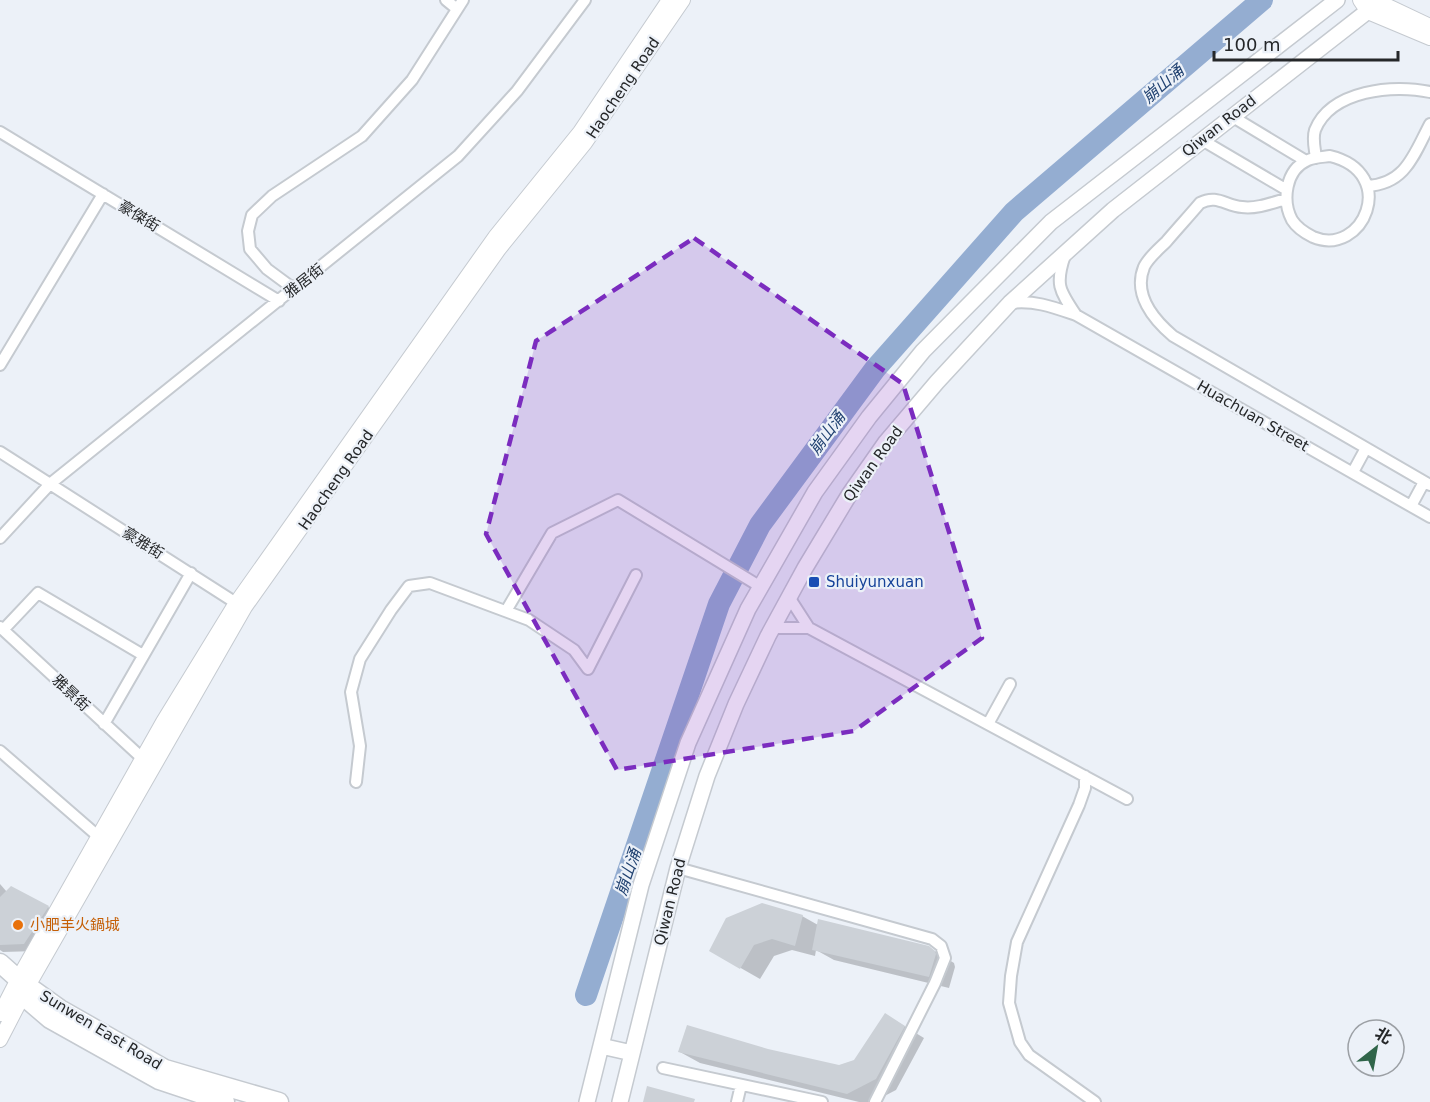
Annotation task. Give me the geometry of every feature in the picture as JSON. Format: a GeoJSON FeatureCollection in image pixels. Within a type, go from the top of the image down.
{"type":"FeatureCollection","features":[{"type":"Feature","properties":{"kind":"main road","name":"Qiwan Road"},"geometry":{"type":"LineString","coordinates":[[587,1102],[641,885],[688,743],[748,609],[815,492],[869,417],[923,351],[1051,222],[1337,0]]}},
{"type":"Feature","properties":{"kind":"main road","name":"Qiwan Road"},"geometry":{"type":"LineString","coordinates":[[620,1102],[678,868],[707,776],[736,704],[773,628],[849,495],[886,442],[937,382],[1010,303],[1113,210],[1233,117],[1373,3]]}},
{"type":"Feature","properties":{"kind":"main road","name":"Sunwen East Road"},"geometry":{"type":"LineString","coordinates":[[0,963],[16,985],[50,1018],[159,1080],[225,1102]]}},
{"type":"Feature","properties":{"kind":"main road","name":"Sunwen East Road"},"geometry":{"type":"LineString","coordinates":[[16,985],[165,1069],[279,1102]]}},
{"type":"Feature","properties":{"kind":"main road"},"geometry":{"type":"LineString","coordinates":[[601,1046],[632,1053]]}},
{"type":"Feature","properties":{"kind":"street"},"geometry":{"type":"LineString","coordinates":[[294,289],[267,269],[250,249],[248,231],[252,215],[272,196],[362,136],[412,80],[460,4],[446,0]]}},
{"type":"Feature","properties":{"kind":"street","name":"Haocheng Road"},"geometry":{"type":"LineString","coordinates":[[16,985],[142,758],[236,603],[495,237],[580,132],[669,0]]}},
{"type":"Feature","properties":{"kind":"street","name":"Haocheng Road"},"geometry":{"type":"LineString","coordinates":[[16,985],[245,607],[499,249],[585,143],[683,0]]}},
{"type":"Feature","properties":{"kind":"street","name":"雅居街"},"geometry":{"type":"LineString","coordinates":[[0,538],[50,484],[458,156],[517,91],[581,2]]}},
{"type":"Feature","properties":{"kind":"street"},"geometry":{"type":"LineString","coordinates":[[1373,3],[1430,26]]}},
{"type":"Feature","properties":{"kind":"street"},"geometry":{"type":"LineString","coordinates":[[1373,3],[1430,38]]}},
{"type":"Feature","properties":{"kind":"street"},"geometry":{"type":"LineString","coordinates":[[1311,159],[1315,131],[1326,114],[1342,101],[1376,90],[1415,89],[1430,92]]}},
{"type":"Feature","properties":{"kind":"street"},"geometry":{"type":"LineString","coordinates":[[1233,117],[1311,159]]}},
{"type":"Feature","properties":{"kind":"street"},"geometry":{"type":"LineString","coordinates":[[1367,186],[1379,185],[1395,178],[1410,161],[1430,123]]}},
{"type":"Feature","properties":{"kind":"street","name":"豪傑街"},"geometry":{"type":"LineString","coordinates":[[0,132],[279,301]]}},
{"type":"Feature","properties":{"kind":"street"},"geometry":{"type":"LineString","coordinates":[[1202,140],[1286,194]]}},
{"type":"Feature","properties":{"kind":"street"},"geometry":{"type":"LineString","coordinates":[[1330,156],[1344,160],[1356,168],[1365,179],[1367,186],[1369,206],[1364,220],[1349,233],[1330,240],[1317,239],[1305,233],[1295,224],[1288,212],[1286,194],[1293,174],[1311,159],[1330,156]]}},
{"type":"Feature","properties":{"kind":"street"},"geometry":{"type":"LineString","coordinates":[[0,365],[103,194]]}},
{"type":"Feature","properties":{"kind":"street"},"geometry":{"type":"LineString","coordinates":[[1286,194],[1244,208],[1217,199],[1207,199],[1200,203],[1145,265],[1140,281],[1142,296],[1154,316],[1173,336],[1427,484],[1411,506]]}},
{"type":"Feature","properties":{"kind":"street"},"geometry":{"type":"LineString","coordinates":[[1065,255],[1058,278],[1066,300],[1076,315]]}},
{"type":"Feature","properties":{"kind":"street","name":"Huachuan Street"},"geometry":{"type":"LineString","coordinates":[[1010,303],[1024,301],[1039,303],[1076,315],[1430,517]]}},
{"type":"Feature","properties":{"kind":"street"},"geometry":{"type":"LineString","coordinates":[[1353,472],[1366,448]]}},
{"type":"Feature","properties":{"kind":"street"},"geometry":{"type":"LineString","coordinates":[[0,452],[50,484]]}},
{"type":"Feature","properties":{"kind":"street","name":"豪雅街"},"geometry":{"type":"LineString","coordinates":[[50,484],[236,603]]}},
{"type":"Feature","properties":{"kind":"street"},"geometry":{"type":"LineString","coordinates":[[506,612],[552,533],[618,500],[761,587]]}},
{"type":"Feature","properties":{"kind":"street"},"geometry":{"type":"LineString","coordinates":[[104,724],[191,573]]}},
{"type":"Feature","properties":{"kind":"street"},"geometry":{"type":"LineString","coordinates":[[356,782],[360,746],[351,692],[360,659],[409,586],[430,583],[529,620],[574,650],[588,669],[636,575]]}},
{"type":"Feature","properties":{"kind":"street"},"geometry":{"type":"LineString","coordinates":[[2,628],[38,593],[143,655]]}},
{"type":"Feature","properties":{"kind":"street"},"geometry":{"type":"LineString","coordinates":[[789,597],[809,628]]}},
{"type":"Feature","properties":{"kind":"street","name":"雅景街"},"geometry":{"type":"LineString","coordinates":[[2,628],[142,758]]}},
{"type":"Feature","properties":{"kind":"street"},"geometry":{"type":"LineString","coordinates":[[773,628],[809,628],[1127,799]]}},
{"type":"Feature","properties":{"kind":"street"},"geometry":{"type":"LineString","coordinates":[[988,724],[1010,684]]}},
{"type":"Feature","properties":{"kind":"street"},"geometry":{"type":"LineString","coordinates":[[0,751],[99,837]]}},
{"type":"Feature","properties":{"kind":"street"},"geometry":{"type":"LineString","coordinates":[[1085,776],[1079,805],[1017,942],[1009,1003],[1020,1042],[1029,1055],[1095,1102]]}},
{"type":"Feature","properties":{"kind":"street"},"geometry":{"type":"LineString","coordinates":[[678,868],[932,939],[941,946],[945,958],[935,983],[875,1102]]}},
{"type":"Feature","properties":{"kind":"street"},"geometry":{"type":"LineString","coordinates":[[0,1014],[16,985]]}},
{"type":"Feature","properties":{"kind":"street"},"geometry":{"type":"LineString","coordinates":[[0,1040],[16,985]]}},
{"type":"Feature","properties":{"kind":"street"},"geometry":{"type":"LineString","coordinates":[[663,1068],[822,1102]]}},
{"type":"Feature","properties":{"kind":"street"},"geometry":{"type":"LineString","coordinates":[[736,1102],[741,1085]]}},
{"type":"Feature","properties":{"kind":"highlighted area"},"geometry":{"type":"Polygon","coordinates":[[[694,238],[903,384],[982,638],[854,731],[617,770],[486,534],[536,341],[694,238]]]}},
{"type":"Feature","properties":{"kind":"building","name":"小肥羊火鍋城"},"geometry":{"type":"Polygon","coordinates":[[[11,886],[49,906],[24,944],[0,945],[0,897],[11,886]]]}},
{"type":"Feature","properties":{"kind":"building"},"geometry":{"type":"Polygon","coordinates":[[[762,903],[803,915],[795,946],[772,939],[754,945],[740,969],[709,951],[726,918],[762,903]]]}},
{"type":"Feature","properties":{"kind":"building"},"geometry":{"type":"Polygon","coordinates":[[[818,919],[929,946],[936,954],[929,977],[812,950],[818,919]]]}},
{"type":"Feature","properties":{"kind":"building"},"geometry":{"type":"Polygon","coordinates":[[[885,1013],[905,1026],[876,1079],[847,1094],[678,1052],[687,1025],[768,1049],[839,1065],[854,1060],[885,1013]]]}},
{"type":"Feature","properties":{"kind":"building"},"geometry":{"type":"Polygon","coordinates":[[[647,1086],[695,1099],[694,1102],[643,1102],[647,1086]]]}},
{"type":"Feature","properties":{"kind":"waterway","name":"崩山涌"},"geometry":{"type":"LineString","coordinates":[[586,995],[719,604],[760,525],[875,369],[1014,212],[1262,0]]}},
{"type":"Feature","properties":{"kind":"place","name":"Shuiyunxuan"},"geometry":{"type":"Point","coordinates":[814,582]}},
{"type":"Feature","properties":{"kind":"place","name":"小肥羊火鍋城"},"geometry":{"type":"Point","coordinates":[18,925]}}]}
